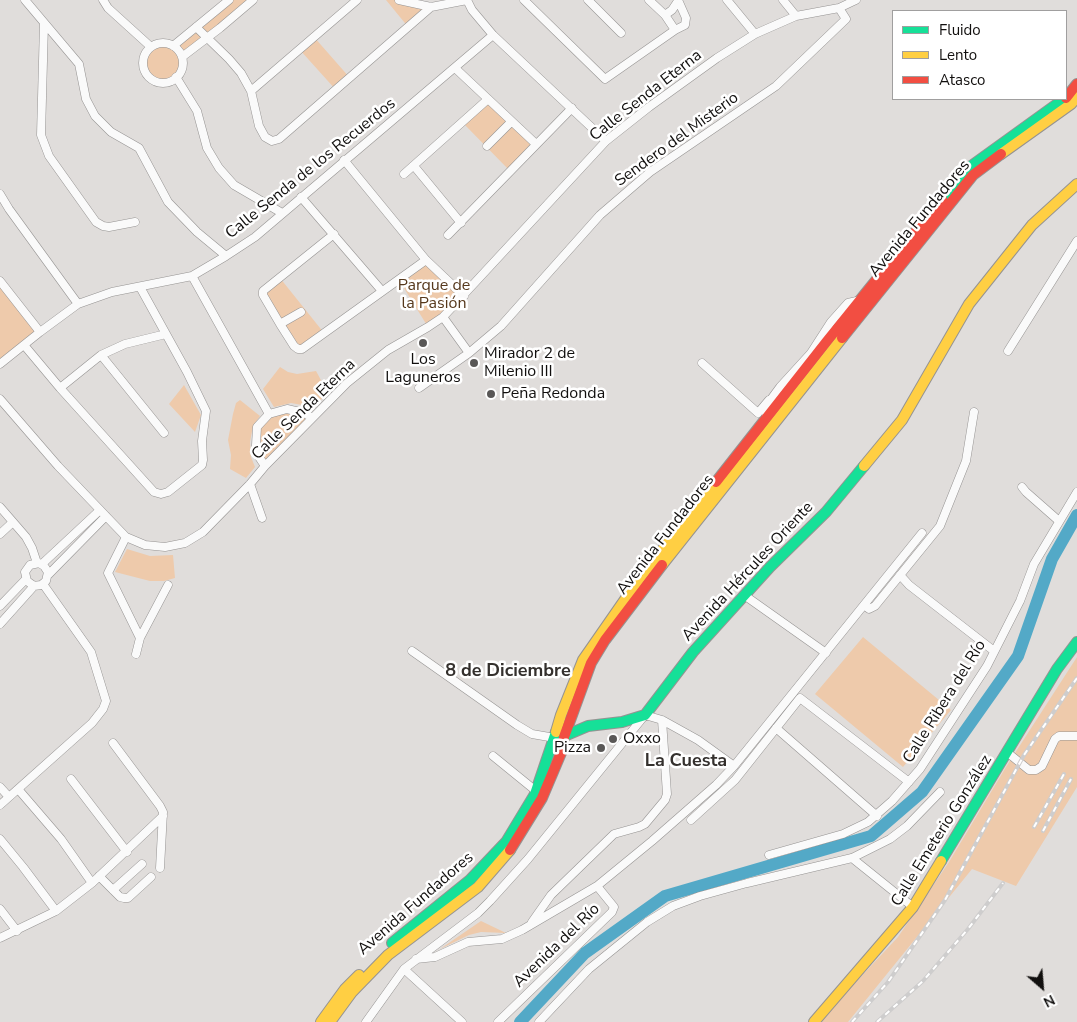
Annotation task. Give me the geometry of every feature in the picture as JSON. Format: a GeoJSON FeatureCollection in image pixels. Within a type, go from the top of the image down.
{"type":"FeatureCollection","features":[{"type":"Feature","properties":{"kind":"main road","name":"Avenida Fundadores"},"geometry":{"type":"LineString","coordinates":[[1067,96],[1077,84]]}},
{"type":"Feature","properties":{"kind":"main road","name":"Avenida Fundadores"},"geometry":{"type":"LineString","coordinates":[[321,1022],[345,989],[384,950],[470,880],[506,842],[536,791],[550,754],[574,708],[591,664],[605,640],[646,584],[973,175],[1072,104],[1077,97]]}},
{"type":"Feature","properties":{"kind":"main road","name":"Avenida Fundadores"},"geometry":{"type":"LineString","coordinates":[[330,1022],[352,992],[388,955],[478,887],[513,847],[542,798],[561,753],[559,737],[561,715],[583,660],[640,578],[766,417],[967,169],[1062,100]]}},
{"type":"Feature","properties":{"kind":"main road","name":"Avenida Hércules Oriente"},"geometry":{"type":"LineString","coordinates":[[645,715],[693,652],[770,567],[826,512],[902,420],[968,304],[1032,225],[1077,184]]}},
{"type":"Feature","properties":{"kind":"main road","name":"Calle Emeterio González"},"geometry":{"type":"LineString","coordinates":[[814,1022],[914,907],[1058,669],[1077,642]]}},
{"type":"Feature","properties":{"kind":"main road"},"geometry":{"type":"LineString","coordinates":[[574,708],[588,726]]}},
{"type":"Feature","properties":{"kind":"main road"},"geometry":{"type":"LineString","coordinates":[[559,737],[588,726],[622,722],[645,715]]}},
{"type":"Feature","properties":{"kind":"street"},"geometry":{"type":"LineString","coordinates":[[25,0],[79,64],[86,99],[95,116],[111,132],[139,148],[171,205],[197,232],[226,256]]}},
{"type":"Feature","properties":{"kind":"street"},"geometry":{"type":"LineString","coordinates":[[103,0],[108,8],[151,47]]}},
{"type":"Feature","properties":{"kind":"street"},"geometry":{"type":"LineString","coordinates":[[173,46],[228,0]]}},
{"type":"Feature","properties":{"kind":"street"},"geometry":{"type":"LineString","coordinates":[[182,57],[207,39],[253,0]]}},
{"type":"Feature","properties":{"kind":"street"},"geometry":{"type":"LineString","coordinates":[[251,91],[358,0]]}},
{"type":"Feature","properties":{"kind":"street"},"geometry":{"type":"LineString","coordinates":[[399,0],[431,7],[467,0],[472,10],[493,35],[606,141]]}},
{"type":"Feature","properties":{"kind":"street"},"geometry":{"type":"LineString","coordinates":[[524,0],[605,79],[685,25],[687,22],[678,1]]}},
{"type":"Feature","properties":{"kind":"street"},"geometry":{"type":"LineString","coordinates":[[588,0],[621,33]]}},
{"type":"Feature","properties":{"kind":"street"},"geometry":{"type":"LineString","coordinates":[[650,0],[665,15],[675,30]]}},
{"type":"Feature","properties":{"kind":"street"},"geometry":{"type":"LineString","coordinates":[[726,0],[755,34]]}},
{"type":"Feature","properties":{"kind":"street"},"geometry":{"type":"LineString","coordinates":[[783,0],[796,16]]}},
{"type":"Feature","properties":{"kind":"street","name":"Calle Senda Eterna"},"geometry":{"type":"LineString","coordinates":[[0,399],[126,537],[152,546],[165,547],[185,542],[203,532],[312,417],[347,383],[388,350],[428,328],[443,317],[606,141],[717,58],[755,34],[796,16],[839,8],[856,0]]}},
{"type":"Feature","properties":{"kind":"street"},"geometry":{"type":"LineString","coordinates":[[665,15],[672,10],[678,1]]}},
{"type":"Feature","properties":{"kind":"street"},"geometry":{"type":"LineString","coordinates":[[196,27],[241,73],[251,91],[259,126],[264,137],[272,141],[279,139],[431,7]]}},
{"type":"Feature","properties":{"kind":"street","name":"Sendero del Misterio"},"geometry":{"type":"LineString","coordinates":[[419,388],[469,354],[501,326],[600,215],[650,172],[776,86],[846,19],[839,8]]}},
{"type":"Feature","properties":{"kind":"street"},"geometry":{"type":"LineString","coordinates":[[44,24],[41,135],[50,156],[96,222],[109,228],[135,222]]}},
{"type":"Feature","properties":{"kind":"street","name":"Calle Senda de los Recuerdos"},"geometry":{"type":"LineString","coordinates":[[0,364],[78,304],[112,292],[192,276],[255,237],[493,35]]}},
{"type":"Feature","properties":{"kind":"street"},"geometry":{"type":"LineString","coordinates":[[161,43],[173,46],[182,57],[181,69],[176,77],[168,82],[161,82],[149,77],[145,72],[143,58],[151,47],[161,43]]}},
{"type":"Feature","properties":{"kind":"street"},"geometry":{"type":"LineString","coordinates":[[455,68],[536,144]]}},
{"type":"Feature","properties":{"kind":"street"},"geometry":{"type":"LineString","coordinates":[[176,77],[197,111],[207,148],[219,168],[234,185],[282,213]]}},
{"type":"Feature","properties":{"kind":"street"},"geometry":{"type":"LineString","coordinates":[[404,174],[487,100]]}},
{"type":"Feature","properties":{"kind":"street"},"geometry":{"type":"LineString","coordinates":[[448,235],[572,108]]}},
{"type":"Feature","properties":{"kind":"street"},"geometry":{"type":"LineString","coordinates":[[487,146],[511,122]]}},
{"type":"Feature","properties":{"kind":"street"},"geometry":{"type":"LineString","coordinates":[[344,160],[426,260],[464,296]]}},
{"type":"Feature","properties":{"kind":"street"},"geometry":{"type":"LineString","coordinates":[[414,166],[461,223]]}},
{"type":"Feature","properties":{"kind":"street"},"geometry":{"type":"LineString","coordinates":[[0,194],[78,304]]}},
{"type":"Feature","properties":{"kind":"street"},"geometry":{"type":"LineString","coordinates":[[302,196],[382,291]]}},
{"type":"Feature","properties":{"kind":"street"},"geometry":{"type":"LineString","coordinates":[[334,234],[263,291],[280,324],[296,348],[302,349],[426,260]]}},
{"type":"Feature","properties":{"kind":"street"},"geometry":{"type":"LineString","coordinates":[[1008,351],[1077,242]]}},
{"type":"Feature","properties":{"kind":"street"},"geometry":{"type":"LineString","coordinates":[[192,276],[269,414]]}},
{"type":"Feature","properties":{"kind":"street"},"geometry":{"type":"LineString","coordinates":[[0,281],[40,332]]}},
{"type":"Feature","properties":{"kind":"street"},"geometry":{"type":"LineString","coordinates":[[24,345],[60,388],[154,492],[161,494],[168,492],[202,464],[202,441],[206,411],[187,372],[140,287]]}},
{"type":"Feature","properties":{"kind":"street"},"geometry":{"type":"LineString","coordinates":[[702,363],[758,413],[811,352],[830,322],[848,303],[861,300]]}},
{"type":"Feature","properties":{"kind":"street"},"geometry":{"type":"LineString","coordinates":[[280,324],[301,312]]}},
{"type":"Feature","properties":{"kind":"street"},"geometry":{"type":"LineString","coordinates":[[443,317],[469,354]]}},
{"type":"Feature","properties":{"kind":"street"},"geometry":{"type":"LineString","coordinates":[[60,388],[101,355],[125,344],[166,334]]}},
{"type":"Feature","properties":{"kind":"street"},"geometry":{"type":"LineString","coordinates":[[101,355],[164,433]]}},
{"type":"Feature","properties":{"kind":"street"},"geometry":{"type":"LineString","coordinates":[[766,417],[769,402],[780,387]]}},
{"type":"Feature","properties":{"kind":"street"},"geometry":{"type":"LineString","coordinates":[[265,466],[259,456],[256,445],[257,426],[269,414],[286,409],[312,417]]}},
{"type":"Feature","properties":{"kind":"street"},"geometry":{"type":"LineString","coordinates":[[864,605],[869,609],[875,606],[940,526],[966,461],[974,412]]}},
{"type":"Feature","properties":{"kind":"street"},"geometry":{"type":"LineString","coordinates":[[250,484],[262,518]]}},
{"type":"Feature","properties":{"kind":"street"},"geometry":{"type":"LineString","coordinates":[[1022,487],[1059,521]]}},
{"type":"Feature","properties":{"kind":"street","name":"Calle Ribera del Río"},"geometry":{"type":"LineString","coordinates":[[769,855],[843,834],[876,816],[909,782],[920,769],[987,666],[1020,600],[1034,564],[1077,492]]}},
{"type":"Feature","properties":{"kind":"street"},"geometry":{"type":"LineString","coordinates":[[0,507],[32,548],[39,564],[46,569],[48,575]]}},
{"type":"Feature","properties":{"kind":"street"},"geometry":{"type":"LineString","coordinates":[[34,586],[29,584],[26,579],[26,569],[30,565],[39,564],[103,513]]}},
{"type":"Feature","properties":{"kind":"street"},"geometry":{"type":"LineString","coordinates":[[0,624],[34,586],[43,584],[48,575],[70,553],[103,513]]}},
{"type":"Feature","properties":{"kind":"street"},"geometry":{"type":"LineString","coordinates":[[0,534],[13,522]]}},
{"type":"Feature","properties":{"kind":"street"},"geometry":{"type":"LineString","coordinates":[[416,959],[435,957],[468,942],[502,939],[522,930],[597,886],[716,785],[734,766],[922,533]]}},
{"type":"Feature","properties":{"kind":"street"},"geometry":{"type":"LineString","coordinates":[[126,537],[108,572],[140,638]]}},
{"type":"Feature","properties":{"kind":"street"},"geometry":{"type":"LineString","coordinates":[[62,546],[70,553]]}},
{"type":"Feature","properties":{"kind":"street"},"geometry":{"type":"LineString","coordinates":[[900,575],[909,585],[994,651]]}},
{"type":"Feature","properties":{"kind":"street"},"geometry":{"type":"LineString","coordinates":[[0,606],[26,579]]}},
{"type":"Feature","properties":{"kind":"street"},"geometry":{"type":"LineString","coordinates":[[0,805],[92,723],[103,710],[106,701],[91,652],[43,584]]}},
{"type":"Feature","properties":{"kind":"street"},"geometry":{"type":"LineString","coordinates":[[136,654],[140,638],[168,585]]}},
{"type":"Feature","properties":{"kind":"street"},"geometry":{"type":"LineString","coordinates":[[744,595],[826,653]]}},
{"type":"Feature","properties":{"kind":"street"},"geometry":{"type":"LineString","coordinates":[[412,651],[532,734],[559,737]]}},
{"type":"Feature","properties":{"kind":"street"},"geometry":{"type":"LineString","coordinates":[[692,820],[735,780],[800,698],[909,782]]}},
{"type":"Feature","properties":{"kind":"street"},"geometry":{"type":"LineString","coordinates":[[645,715],[662,720],[698,740],[734,766]]}},
{"type":"Feature","properties":{"kind":"street","name":"Avenida Hércules Oriente"},"geometry":{"type":"LineString","coordinates":[[366,1022],[404,969],[478,913],[490,901],[528,858],[645,715]]}},
{"type":"Feature","properties":{"kind":"street"},"geometry":{"type":"LineString","coordinates":[[530,924],[550,895],[614,834],[645,824],[665,800],[667,794],[662,720]]}},
{"type":"Feature","properties":{"kind":"street"},"geometry":{"type":"LineString","coordinates":[[776,728],[876,816]]}},
{"type":"Feature","properties":{"kind":"street"},"geometry":{"type":"LineString","coordinates":[[1008,753],[1029,770],[1036,770],[1042,766],[1055,739],[1059,736],[1077,736]]}},
{"type":"Feature","properties":{"kind":"street"},"geometry":{"type":"LineString","coordinates":[[113,743],[160,806],[163,816],[160,868]]}},
{"type":"Feature","properties":{"kind":"street"},"geometry":{"type":"LineString","coordinates":[[493,756],[536,791]]}},
{"type":"Feature","properties":{"kind":"street"},"geometry":{"type":"LineString","coordinates":[[72,779],[127,852]]}},
{"type":"Feature","properties":{"kind":"street"},"geometry":{"type":"LineString","coordinates":[[0,787],[8,797]]}},
{"type":"Feature","properties":{"kind":"street"},"geometry":{"type":"LineString","coordinates":[[18,789],[61,839],[92,883]]}},
{"type":"Feature","properties":{"kind":"street"},"geometry":{"type":"LineString","coordinates":[[539,1022],[589,969],[647,922],[673,906],[700,896],[747,883],[852,858],[890,839],[940,792]]}},
{"type":"Feature","properties":{"kind":"street"},"geometry":{"type":"LineString","coordinates":[[0,938],[56,911],[100,876],[163,816]]}},
{"type":"Feature","properties":{"kind":"street"},"geometry":{"type":"LineString","coordinates":[[0,839],[56,911]]}},
{"type":"Feature","properties":{"kind":"street"},"geometry":{"type":"LineString","coordinates":[[852,858],[914,907]]}},
{"type":"Feature","properties":{"kind":"street"},"geometry":{"type":"LineString","coordinates":[[113,890],[142,864]]}},
{"type":"Feature","properties":{"kind":"street"},"geometry":{"type":"LineString","coordinates":[[100,876],[120,897],[128,898],[151,877]]}},
{"type":"Feature","properties":{"kind":"street","name":"Avenida del Río"},"geometry":{"type":"LineString","coordinates":[[498,1022],[614,909],[597,886]]}},
{"type":"Feature","properties":{"kind":"street"},"geometry":{"type":"LineString","coordinates":[[0,909],[17,931]]}},
{"type":"Feature","properties":{"kind":"street"},"geometry":{"type":"LineString","coordinates":[[404,969],[462,1022]]}},
{"type":"Feature","properties":{"kind":"green space"},"geometry":{"type":"Polygon","coordinates":[[[229,0],[253,0],[182,57],[181,69],[176,77],[168,82],[161,82],[149,77],[145,72],[143,58],[151,47],[161,43],[173,46],[229,0]]]}},
{"type":"Feature","properties":{"kind":"green space"},"geometry":{"type":"Polygon","coordinates":[[[386,0],[399,0],[431,7],[409,28],[386,0]]]}},
{"type":"Feature","properties":{"kind":"green space"},"geometry":{"type":"Polygon","coordinates":[[[314,37],[350,78],[336,90],[300,50],[314,37]]]}},
{"type":"Feature","properties":{"kind":"green space"},"geometry":{"type":"Polygon","coordinates":[[[488,102],[532,143],[508,169],[464,124],[488,102]]]}},
{"type":"Feature","properties":{"kind":"green space","name":"Parque de la Pasión"},"geometry":{"type":"Polygon","coordinates":[[[426,260],[464,296],[428,327],[399,280],[426,260]]]}},
{"type":"Feature","properties":{"kind":"green space"},"geometry":{"type":"Polygon","coordinates":[[[280,278],[324,333],[300,350],[263,291],[280,278]]]}},
{"type":"Feature","properties":{"kind":"green space"},"geometry":{"type":"Polygon","coordinates":[[[0,281],[40,332],[0,364],[0,281]]]}},
{"type":"Feature","properties":{"kind":"green space"},"geometry":{"type":"Polygon","coordinates":[[[280,367],[288,372],[297,374],[316,371],[328,393],[313,407],[291,403],[274,407],[263,389],[280,367]]]}},
{"type":"Feature","properties":{"kind":"green space"},"geometry":{"type":"Polygon","coordinates":[[[184,385],[201,415],[195,432],[169,404],[184,385]]]}},
{"type":"Feature","properties":{"kind":"green space"},"geometry":{"type":"Polygon","coordinates":[[[240,400],[260,416],[253,426],[250,442],[251,457],[255,467],[246,478],[230,469],[231,455],[228,440],[236,403],[240,400]]]}},
{"type":"Feature","properties":{"kind":"green space"},"geometry":{"type":"Polygon","coordinates":[[[287,409],[311,417],[265,466],[259,457],[257,427],[269,414],[287,409]]]}},
{"type":"Feature","properties":{"kind":"green space"},"geometry":{"type":"Polygon","coordinates":[[[127,549],[150,556],[173,555],[175,578],[164,581],[150,581],[115,572],[127,549]]]}},
{"type":"Feature","properties":{"kind":"green space"},"geometry":{"type":"Polygon","coordinates":[[[863,637],[951,710],[903,767],[815,694],[863,637]]]}},
{"type":"Feature","properties":{"kind":"green space"},"geometry":{"type":"Polygon","coordinates":[[[1077,657],[1077,787],[1016,886],[972,869],[848,1022],[822,1022],[827,1013],[898,937],[949,862],[1006,767],[1077,657]]]}},
{"type":"Feature","properties":{"kind":"green space"},"geometry":{"type":"Polygon","coordinates":[[[481,921],[506,933],[481,932],[469,935],[440,949],[481,921]]]}},
{"type":"Feature","properties":{"kind":"waterway"},"geometry":{"type":"LineString","coordinates":[[520,1022],[585,953],[665,896],[871,836],[922,792],[1018,656],[1052,559],[1077,515]]}},
{"type":"Feature","properties":{"kind":"railway"},"geometry":{"type":"LineString","coordinates":[[852,1022],[888,982],[945,900],[1024,755],[1077,678]]}},
{"type":"Feature","properties":{"kind":"railway"},"geometry":{"type":"LineString","coordinates":[[1034,827],[1064,774]]}},
{"type":"Feature","properties":{"kind":"railway"},"geometry":{"type":"LineString","coordinates":[[1043,831],[1071,779]]}},
{"type":"Feature","properties":{"kind":"railway"},"geometry":{"type":"LineString","coordinates":[[877,1022],[923,981],[968,929],[1003,883]]}},
{"type":"Feature","properties":{"kind":"traffic: fast"},"geometry":{"type":"LineString","coordinates":[[942,199],[967,169],[1063,100]]}},
{"type":"Feature","properties":{"kind":"traffic: fast"},"geometry":{"type":"LineString","coordinates":[[562,737],[588,726],[622,722],[645,715],[693,652],[770,567],[826,512],[864,466]]}},
{"type":"Feature","properties":{"kind":"traffic: fast"},"geometry":{"type":"LineString","coordinates":[[941,861],[1057,669],[1077,642]]}},
{"type":"Feature","properties":{"kind":"traffic: fast"},"geometry":{"type":"LineString","coordinates":[[392,943],[470,880],[506,842],[535,794],[556,732]]}},
{"type":"Feature","properties":{"kind":"traffic: slow"},"geometry":{"type":"LineString","coordinates":[[1001,154],[1071,104],[1077,97]]}},
{"type":"Feature","properties":{"kind":"traffic: slow"},"geometry":{"type":"LineString","coordinates":[[864,466],[902,420],[969,304],[1032,225],[1077,184]]}},
{"type":"Feature","properties":{"kind":"traffic: slow"},"geometry":{"type":"LineString","coordinates":[[662,565],[842,338]]}},
{"type":"Feature","properties":{"kind":"traffic: slow"},"geometry":{"type":"LineString","coordinates":[[556,732],[583,660],[640,578],[716,482]]}},
{"type":"Feature","properties":{"kind":"traffic: slow"},"geometry":{"type":"LineString","coordinates":[[330,1022],[352,992],[388,955],[478,887],[510,850]]}},
{"type":"Feature","properties":{"kind":"traffic: slow"},"geometry":{"type":"LineString","coordinates":[[814,1022],[913,907],[941,861]]}},
{"type":"Feature","properties":{"kind":"traffic: slow"},"geometry":{"type":"LineString","coordinates":[[321,1022],[345,989],[359,975]]}},
{"type":"Feature","properties":{"kind":"traffic: jam"},"geometry":{"type":"LineString","coordinates":[[1067,97],[1077,84]]}},
{"type":"Feature","properties":{"kind":"traffic: jam"},"geometry":{"type":"LineString","coordinates":[[842,338],[973,175],[1001,154]]}},
{"type":"Feature","properties":{"kind":"traffic: jam"},"geometry":{"type":"LineString","coordinates":[[716,482],[942,199]]}},
{"type":"Feature","properties":{"kind":"traffic: jam"},"geometry":{"type":"LineString","coordinates":[[510,850],[542,798],[561,753],[564,737],[591,663],[605,640],[662,565]]}},
{"type":"Feature","properties":{"kind":"place","name":"Los Laguneros"},"geometry":{"type":"Point","coordinates":[423,343]}},
{"type":"Feature","properties":{"kind":"place","name":"Mirador 2 de Milenio III"},"geometry":{"type":"Point","coordinates":[474,363]}},
{"type":"Feature","properties":{"kind":"place","name":"Peña Redonda"},"geometry":{"type":"Point","coordinates":[491,394]}},
{"type":"Feature","properties":{"kind":"place","name":"Oxxo"},"geometry":{"type":"Point","coordinates":[613,739]}},
{"type":"Feature","properties":{"kind":"place","name":"Pizza"},"geometry":{"type":"Point","coordinates":[601,748]}},
{"type":"Feature","properties":{"kind":"district","name":"8 de Diciembre"},"geometry":{"type":"Point","coordinates":[508,672]}},
{"type":"Feature","properties":{"kind":"district","name":"La Cuesta"},"geometry":{"type":"Point","coordinates":[686,762]}}]}
